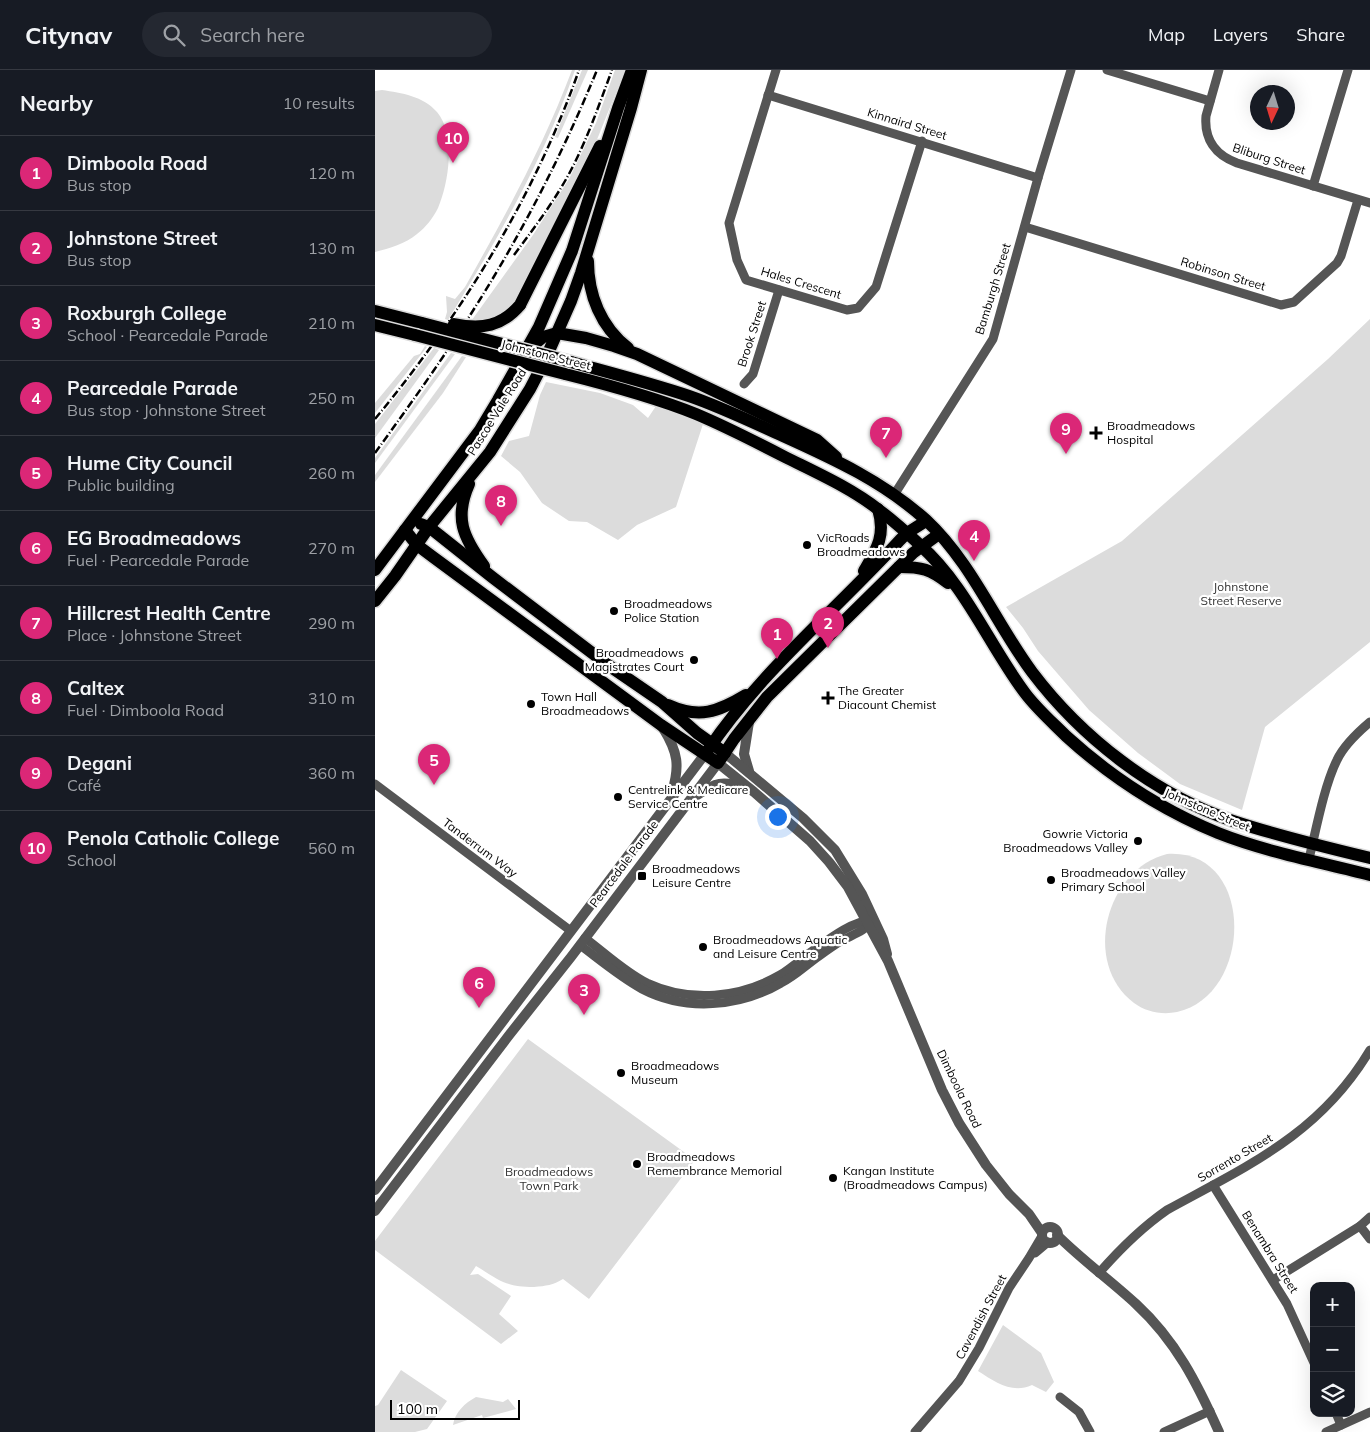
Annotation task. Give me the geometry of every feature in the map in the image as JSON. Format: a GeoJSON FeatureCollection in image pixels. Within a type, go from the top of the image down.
{"type":"FeatureCollection","features":[{"type":"Feature","properties":{"kind":"main road","name":"Pascoe Vale Road"},"geometry":{"type":"LineString","coordinates":[[375,570],[480,430],[499,400],[539,327],[572,251],[632,70]]}},
{"type":"Feature","properties":{"kind":"main road","name":"Pascoe Vale Road"},"geometry":{"type":"LineString","coordinates":[[375,602],[429,527],[475,472],[515,415],[530,389],[571,301],[641,70]]}},
{"type":"Feature","properties":{"kind":"main road"},"geometry":{"type":"LineString","coordinates":[[422,323],[439,321],[470,326],[487,326],[507,318],[520,305],[618,108]]}},
{"type":"Feature","properties":{"kind":"main road"},"geometry":{"type":"LineString","coordinates":[[587,251],[589,285],[599,312],[613,334],[627,348],[817,440],[833,456],[851,467]]}},
{"type":"Feature","properties":{"kind":"main road","name":"Johnstone Street"},"geometry":{"type":"LineString","coordinates":[[375,311],[634,378],[690,396],[721,408],[851,467],[894,495],[939,534],[967,569],[1033,673],[1068,714],[1120,760],[1147,779],[1188,802],[1233,821],[1370,858]]}},
{"type":"Feature","properties":{"kind":"main road","name":"Johnstone Street"},"geometry":{"type":"LineString","coordinates":[[375,325],[631,392],[734,430],[831,480],[878,509],[921,546],[964,596],[1004,663],[1027,695],[1048,719],[1094,760],[1140,793],[1181,816],[1219,833],[1252,845],[1370,875]]}},
{"type":"Feature","properties":{"kind":"main road"},"geometry":{"type":"LineString","coordinates":[[523,355],[541,339],[557,333],[594,340],[637,354]]}},
{"type":"Feature","properties":{"kind":"main road"},"geometry":{"type":"LineString","coordinates":[[778,434],[775,438],[778,444],[813,462],[831,480]]}},
{"type":"Feature","properties":{"kind":"main road"},"geometry":{"type":"LineString","coordinates":[[475,472],[462,502],[461,523],[467,538],[491,577]]}},
{"type":"Feature","properties":{"kind":"main road"},"geometry":{"type":"LineString","coordinates":[[852,590],[869,562],[881,535],[882,522],[878,509]]}},
{"type":"Feature","properties":{"kind":"main road","name":"Pearcedale Parade"},"geometry":{"type":"LineString","coordinates":[[708,749],[754,690],[907,533],[926,521]]}},
{"type":"Feature","properties":{"kind":"main road","name":"Dimboola Road"},"geometry":{"type":"LineString","coordinates":[[708,749],[691,728],[662,702],[491,577],[429,527],[408,525],[417,545],[661,724],[721,758]]}},
{"type":"Feature","properties":{"kind":"main road","name":"Pearcedale Parade"},"geometry":{"type":"LineString","coordinates":[[721,758],[749,718],[767,697],[921,546],[939,534]]}},
{"type":"Feature","properties":{"kind":"main road"},"geometry":{"type":"LineString","coordinates":[[899,567],[919,567],[927,570],[941,577],[964,596]]}},
{"type":"Feature","properties":{"kind":"main road"},"geometry":{"type":"LineString","coordinates":[[807,635],[819,646]]}},
{"type":"Feature","properties":{"kind":"main road"},"geometry":{"type":"LineString","coordinates":[[662,702],[684,710],[709,712],[725,708],[754,690]]}},
{"type":"Feature","properties":{"kind":"main road"},"geometry":{"type":"LineString","coordinates":[[1181,816],[1188,802]]}},
{"type":"Feature","properties":{"kind":"street","name":"Hales Crescent"},"geometry":{"type":"LineString","coordinates":[[777,70],[729,224],[737,260],[746,280],[847,310],[857,308],[876,287],[922,141]]}},
{"type":"Feature","properties":{"kind":"street","name":"Bamburgh Street"},"geometry":{"type":"LineString","coordinates":[[894,495],[993,339],[1038,178],[1071,70]]}},
{"type":"Feature","properties":{"kind":"street"},"geometry":{"type":"LineString","coordinates":[[1107,70],[1210,101]]}},
{"type":"Feature","properties":{"kind":"street","name":"Bliburg Street"},"geometry":{"type":"LineString","coordinates":[[1219,70],[1206,116],[1206,132],[1214,149],[1221,156],[1237,163],[1370,203]]}},
{"type":"Feature","properties":{"kind":"street"},"geometry":{"type":"LineString","coordinates":[[1313,186],[1348,70]]}},
{"type":"Feature","properties":{"kind":"street","name":"Kinnaird Street"},"geometry":{"type":"LineString","coordinates":[[768,95],[1038,178]]}},
{"type":"Feature","properties":{"kind":"street","name":"Robinson Street"},"geometry":{"type":"LineString","coordinates":[[1025,228],[1281,305],[1288,305],[1294,302],[1337,263],[1359,200]]}},
{"type":"Feature","properties":{"kind":"street","name":"Brook Street"},"geometry":{"type":"LineString","coordinates":[[744,384],[753,374],[779,290]]}},
{"type":"Feature","properties":{"kind":"street"},"geometry":{"type":"LineString","coordinates":[[749,718],[744,754],[750,773]]}},
{"type":"Feature","properties":{"kind":"street"},"geometry":{"type":"LineString","coordinates":[[1309,859],[1336,761],[1359,732],[1370,722]]}},
{"type":"Feature","properties":{"kind":"street"},"geometry":{"type":"LineString","coordinates":[[661,724],[673,743],[677,759],[675,781],[669,800]]}},
{"type":"Feature","properties":{"kind":"street","name":"Pearcedale Parade"},"geometry":{"type":"LineString","coordinates":[[375,1190],[708,749]]}},
{"type":"Feature","properties":{"kind":"street","name":"Pearcedale Parade"},"geometry":{"type":"LineString","coordinates":[[375,1211],[691,800],[721,758]]}},
{"type":"Feature","properties":{"kind":"street","name":"Dimboola Road"},"geometry":{"type":"LineString","coordinates":[[721,758],[750,773],[818,832],[835,850],[853,877],[870,922]]}},
{"type":"Feature","properties":{"kind":"street","name":"Dimboola Road"},"geometry":{"type":"LineString","coordinates":[[721,758],[754,792],[810,842],[843,881],[883,938],[888,961],[942,1090],[959,1123],[986,1165],[1009,1194],[1048,1236],[1077,1255],[1136,1304],[1169,1339],[1194,1378],[1219,1432]]}},
{"type":"Feature","properties":{"kind":"street"},"geometry":{"type":"LineString","coordinates":[[691,800],[710,787],[721,783],[733,784],[754,792]]}},
{"type":"Feature","properties":{"kind":"street","name":"Tanderrum Way"},"geometry":{"type":"LineString","coordinates":[[375,784],[583,941],[647,983],[683,994],[721,995],[748,989],[778,976],[853,924],[870,922]]}},
{"type":"Feature","properties":{"kind":"street"},"geometry":{"type":"LineString","coordinates":[[810,842],[818,832]]}},
{"type":"Feature","properties":{"kind":"street","name":"Sorrento Street"},"geometry":{"type":"LineString","coordinates":[[1099,1273],[1117,1253],[1153,1220],[1167,1210],[1264,1157],[1307,1126],[1343,1088],[1370,1050]]}},
{"type":"Feature","properties":{"kind":"street","name":"Benambra Street"},"geometry":{"type":"LineString","coordinates":[[1213,1185],[1287,1304],[1310,1354]]}},
{"type":"Feature","properties":{"kind":"street"},"geometry":{"type":"LineString","coordinates":[[1273,1280],[1360,1226],[1370,1217]]}},
{"type":"Feature","properties":{"kind":"street"},"geometry":{"type":"LineString","coordinates":[[1360,1226],[1370,1239]]}},
{"type":"Feature","properties":{"kind":"street","name":"Cavendish Street"},"geometry":{"type":"LineString","coordinates":[[915,1432],[959,1381],[979,1348],[1009,1288],[1029,1258],[1048,1236]]}},
{"type":"Feature","properties":{"kind":"street"},"geometry":{"type":"LineString","coordinates":[[1060,1397],[1079,1412],[1090,1432]]}},
{"type":"Feature","properties":{"kind":"street"},"geometry":{"type":"LineString","coordinates":[[1164,1432],[1210,1411]]}},
{"type":"Feature","properties":{"kind":"street"},"geometry":{"type":"LineString","coordinates":[[1326,1432],[1370,1412]]}},
{"type":"Feature","properties":{"kind":"street"},"geometry":{"type":"LineString","coordinates":[[1338,1417],[1341,1425]]}},
{"type":"Feature","properties":{"kind":"green space"},"geometry":{"type":"Polygon","coordinates":[[[572,70],[575,70],[563,103],[534,167],[484,260],[448,320],[445,319],[447,312],[446,296],[455,299],[465,287],[536,154],[572,70]]]}},
{"type":"Feature","properties":{"kind":"green space"},"geometry":{"type":"Polygon","coordinates":[[[582,70],[588,70],[558,138],[555,137],[582,70]]]}},
{"type":"Feature","properties":{"kind":"green space"},"geometry":{"type":"Polygon","coordinates":[[[615,70],[625,70],[592,152],[517,302],[500,317],[469,324],[533,235],[569,179],[596,123],[615,70]]]}},
{"type":"Feature","properties":{"kind":"green space"},"geometry":{"type":"Polygon","coordinates":[[[382,90],[405,94],[419,99],[437,112],[443,121],[447,133],[449,159],[442,198],[429,222],[407,240],[375,252],[375,91],[382,90]]]}},
{"type":"Feature","properties":{"kind":"green space","name":"Johnstone Street Reserve"},"geometry":{"type":"Polygon","coordinates":[[[1370,319],[1370,642],[1265,727],[1242,810],[1180,784],[1138,753],[1089,710],[1038,651],[1006,607],[1122,541],[1328,359],[1370,319]]]}},
{"type":"Feature","properties":{"kind":"green space"},"geometry":{"type":"Polygon","coordinates":[[[425,346],[427,347],[375,413],[375,403],[414,356],[420,354],[425,346]]]}},
{"type":"Feature","properties":{"kind":"green space"},"geometry":{"type":"Polygon","coordinates":[[[434,348],[439,350],[375,438],[375,424],[434,348]]]}},
{"type":"Feature","properties":{"kind":"green space"},"geometry":{"type":"Polygon","coordinates":[[[451,353],[455,354],[375,463],[375,458],[451,353]]]}},
{"type":"Feature","properties":{"kind":"green space"},"geometry":{"type":"Polygon","coordinates":[[[462,356],[466,357],[443,393],[375,482],[375,475],[462,356]]]}},
{"type":"Feature","properties":{"kind":"green space"},"geometry":{"type":"Polygon","coordinates":[[[546,382],[600,393],[633,405],[648,418],[656,406],[703,424],[676,507],[637,525],[618,540],[587,522],[569,521],[542,503],[520,472],[501,456],[509,441],[529,436],[540,395],[546,382]]]}},
{"type":"Feature","properties":{"kind":"green space"},"geometry":{"type":"Polygon","coordinates":[[[1167,854],[1196,858],[1217,874],[1230,897],[1234,924],[1231,953],[1220,979],[1202,1000],[1177,1012],[1166,1013],[1149,1011],[1139,1006],[1118,986],[1108,965],[1105,942],[1108,919],[1116,897],[1129,878],[1146,863],[1167,854]]]}},
{"type":"Feature","properties":{"kind":"green space","name":"Broadmeadows Town Park"},"geometry":{"type":"Polygon","coordinates":[[[528,1039],[695,1160],[589,1299],[563,1279],[553,1284],[542,1286],[516,1286],[497,1279],[476,1266],[470,1275],[478,1274],[511,1296],[499,1314],[518,1331],[501,1344],[375,1250],[375,1241],[528,1039]]]}},
{"type":"Feature","properties":{"kind":"green space"},"geometry":{"type":"Polygon","coordinates":[[[1003,1325],[1041,1353],[1054,1382],[1046,1392],[1032,1385],[1018,1388],[1004,1385],[978,1371],[1003,1325]]]}},
{"type":"Feature","properties":{"kind":"green space"},"geometry":{"type":"Polygon","coordinates":[[[401,1370],[447,1401],[427,1429],[415,1432],[375,1432],[375,1406],[378,1405],[401,1370]]]}},
{"type":"Feature","properties":{"kind":"green space"},"geometry":{"type":"Polygon","coordinates":[[[476,1397],[503,1402],[508,1399],[516,1409],[483,1418],[482,1415],[453,1425],[461,1408],[476,1397]]]}},
{"type":"Feature","properties":{"kind":"railway"},"geometry":{"type":"LineString","coordinates":[[375,419],[437,339],[492,254],[540,164],[579,70]]}},
{"type":"Feature","properties":{"kind":"railway"},"geometry":{"type":"LineString","coordinates":[[375,453],[450,346],[509,251],[556,162],[597,70]]}},
{"type":"Feature","properties":{"kind":"railway"},"geometry":{"type":"LineString","coordinates":[[514,255],[551,204],[570,172],[587,135],[612,70]]}},
{"type":"Feature","properties":{"kind":"place","name":"Penola Catholic College"},"geometry":{"type":"Point","coordinates":[453,163]}},
{"type":"Feature","properties":{"kind":"place","name":"Broadmeadows Hospital"},"geometry":{"type":"Point","coordinates":[1096,433]}},
{"type":"Feature","properties":{"kind":"place","name":"Degani"},"geometry":{"type":"Point","coordinates":[1066,454]}},
{"type":"Feature","properties":{"kind":"place","name":"Hillcrest Health Centre"},"geometry":{"type":"Point","coordinates":[886,458]}},
{"type":"Feature","properties":{"kind":"place","name":"Caltex"},"geometry":{"type":"Point","coordinates":[501,526]}},
{"type":"Feature","properties":{"kind":"place","name":"VicRoads Broadmeadows"},"geometry":{"type":"Point","coordinates":[807,545]}},
{"type":"Feature","properties":{"kind":"place","name":"Pearcedale Parade"},"geometry":{"type":"Point","coordinates":[974,561]}},
{"type":"Feature","properties":{"kind":"place","name":"Broadmeadows Police Station"},"geometry":{"type":"Point","coordinates":[614,611]}},
{"type":"Feature","properties":{"kind":"place","name":"Johnstone Street"},"geometry":{"type":"Point","coordinates":[828,648]}},
{"type":"Feature","properties":{"kind":"place","name":"Dimboola Road"},"geometry":{"type":"Point","coordinates":[777,659]}},
{"type":"Feature","properties":{"kind":"place","name":"Broadmeadows Magistrates Court"},"geometry":{"type":"Point","coordinates":[694,660]}},
{"type":"Feature","properties":{"kind":"place","name":"The Greater Diacount Chemist"},"geometry":{"type":"Point","coordinates":[828,698]}},
{"type":"Feature","properties":{"kind":"place","name":"Town Hall Broadmeadows"},"geometry":{"type":"Point","coordinates":[531,704]}},
{"type":"Feature","properties":{"kind":"place","name":"Hume City Council"},"geometry":{"type":"Point","coordinates":[434,785]}},
{"type":"Feature","properties":{"kind":"place","name":"Centrelink & Medicare Service Centre"},"geometry":{"type":"Point","coordinates":[618,797]}},
{"type":"Feature","properties":{"kind":"place","name":"Gowrie Victoria Broadmeadows Valley"},"geometry":{"type":"Point","coordinates":[1138,841]}},
{"type":"Feature","properties":{"kind":"place","name":"Broadmeadows Leisure Centre"},"geometry":{"type":"Point","coordinates":[642,876]}},
{"type":"Feature","properties":{"kind":"place","name":"Broadmeadows Valley Primary School"},"geometry":{"type":"Point","coordinates":[1051,880]}},
{"type":"Feature","properties":{"kind":"place","name":"Broadmeadows Aquatic and Leisure Centre"},"geometry":{"type":"Point","coordinates":[703,947]}},
{"type":"Feature","properties":{"kind":"place","name":"EG Broadmeadows"},"geometry":{"type":"Point","coordinates":[479,1008]}},
{"type":"Feature","properties":{"kind":"place","name":"Roxburgh College"},"geometry":{"type":"Point","coordinates":[584,1015]}},
{"type":"Feature","properties":{"kind":"place","name":"Broadmeadows Museum"},"geometry":{"type":"Point","coordinates":[621,1073]}},
{"type":"Feature","properties":{"kind":"place","name":"Broadmeadows Remembrance Memorial"},"geometry":{"type":"Point","coordinates":[637,1164]}},
{"type":"Feature","properties":{"kind":"place","name":"Kangan Institute (Broadmeadows Campus)"},"geometry":{"type":"Point","coordinates":[833,1178]}}]}
